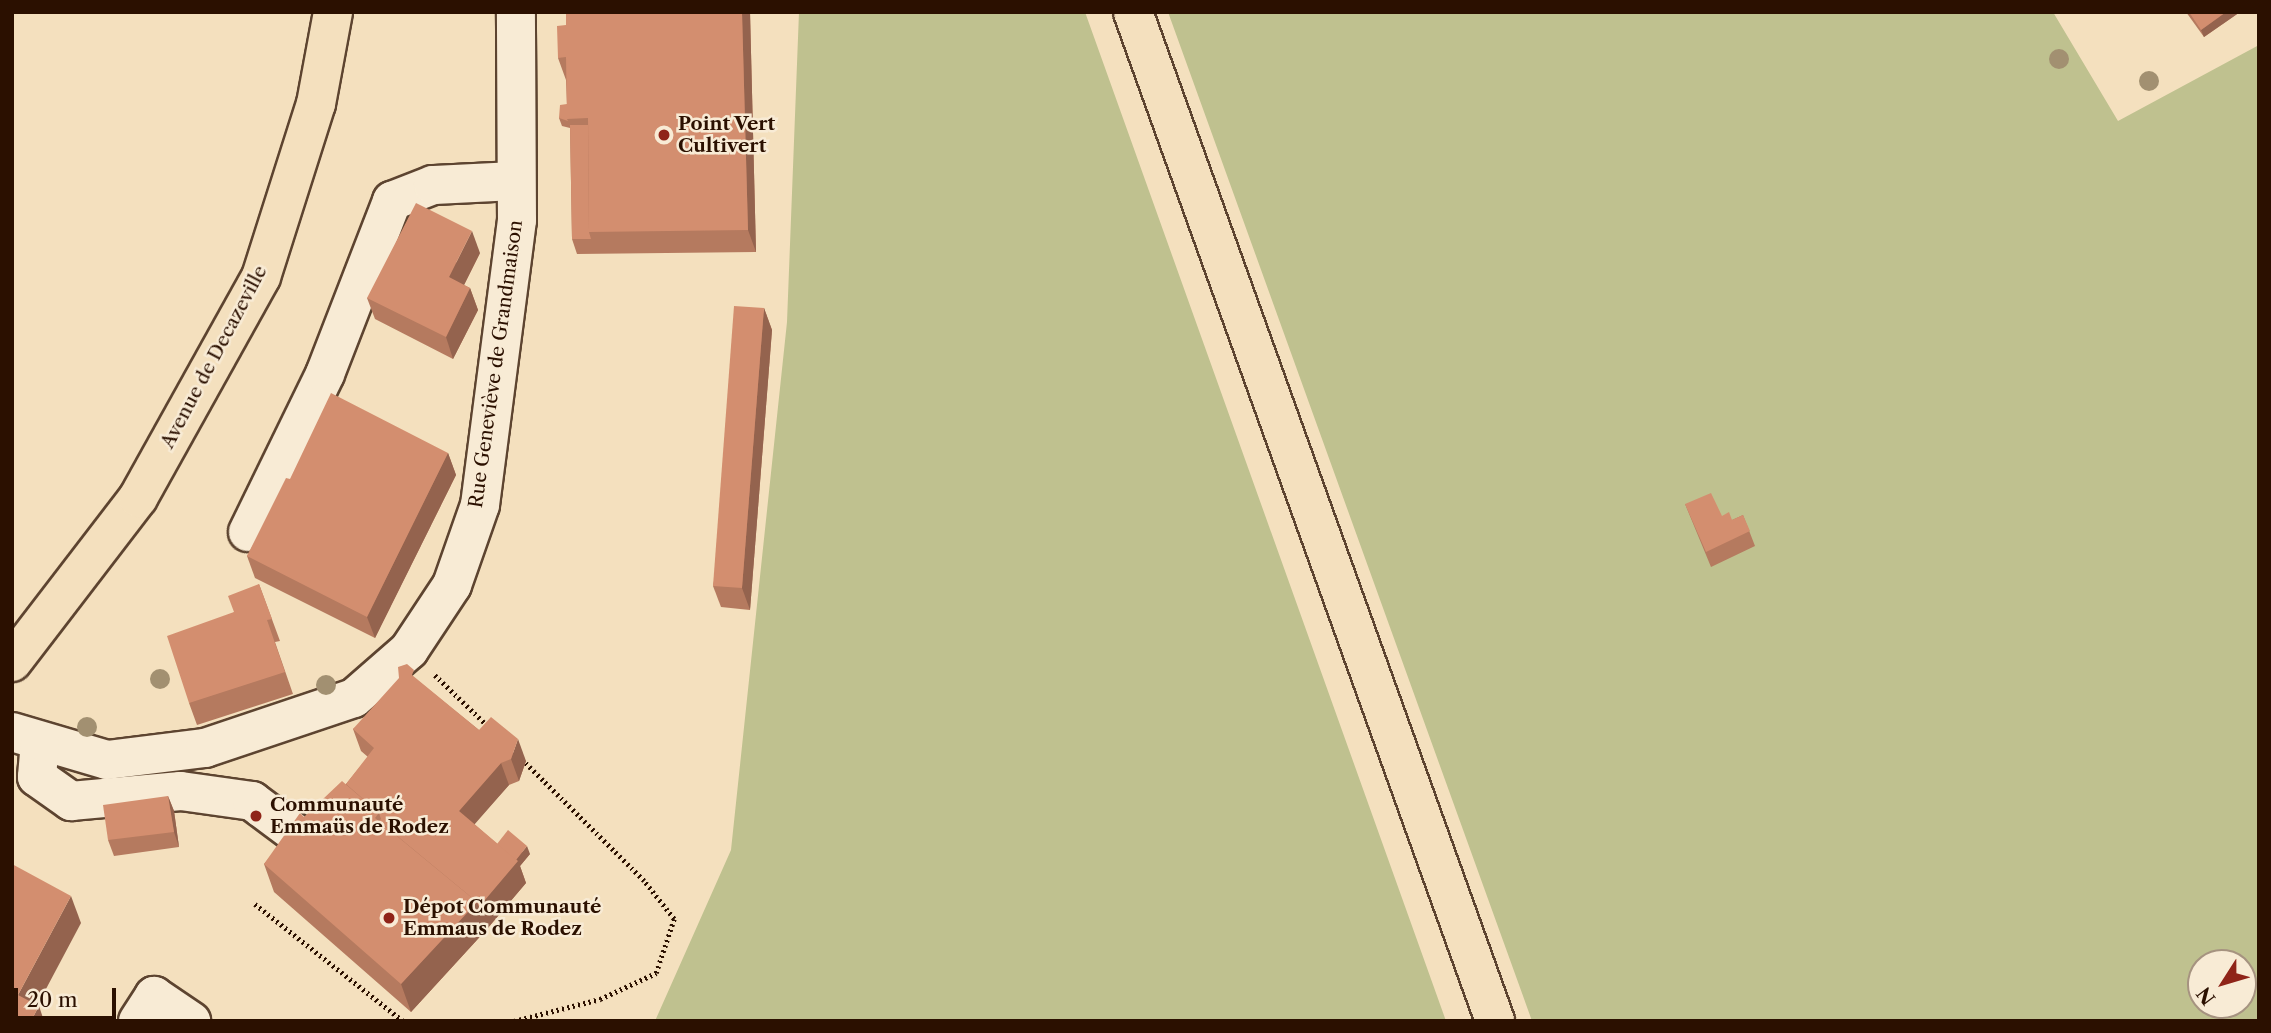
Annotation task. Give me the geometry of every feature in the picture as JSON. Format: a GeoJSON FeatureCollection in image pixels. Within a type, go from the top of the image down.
{"type":"FeatureCollection","features":[{"type":"Feature","properties":{"kind":"main road","name":"Avenue de Decazeville"},"geometry":{"type":"LineString","coordinates":[[12,662],[138,498],[261,277],[316,104],[333,12]]}},
{"type":"Feature","properties":{"kind":"main road"},"geometry":{"type":"LineString","coordinates":[[1133,12],[1495,1021]]}},
{"type":"Feature","properties":{"kind":"street","name":"Rue Geneviève de Grandmaison"},"geometry":{"type":"LineString","coordinates":[[26,737],[107,760],[205,748],[354,698],[409,650],[452,585],[480,505],[517,220],[516,12]]}},
{"type":"Feature","properties":{"kind":"street"},"geometry":{"type":"LineString","coordinates":[[248,532],[325,374],[392,201],[433,184],[516,181]]}},
{"type":"Feature","properties":{"kind":"street"},"geometry":{"type":"LineString","coordinates":[[26,737],[37,777],[71,801],[181,791],[252,801],[299,836]]}},
{"type":"Feature","properties":{"kind":"street"},"geometry":{"type":"LineString","coordinates":[[138,1021],[154,996],[191,1021]]}},
{"type":"Feature","properties":{"kind":"path"},"geometry":{"type":"LineString","coordinates":[[409,650],[496,734]]}},
{"type":"Feature","properties":{"kind":"path"},"geometry":{"type":"LineString","coordinates":[[514,1021],[600,999],[656,973],[674,919],[645,881],[516,753]]}},
{"type":"Feature","properties":{"kind":"path"},"geometry":{"type":"LineString","coordinates":[[254,904],[403,1021]]}},
{"type":"Feature","properties":{"kind":"green space"},"geometry":{"type":"Polygon","coordinates":[[[799,12],[1085,12],[1446,1021],[655,1021],[731,850],[787,322],[799,12]]]}},
{"type":"Feature","properties":{"kind":"green space"},"geometry":{"type":"Polygon","coordinates":[[[1168,12],[2053,12],[2118,121],[2259,45],[2259,1021],[1532,1021],[1168,12]]]}},
{"type":"Feature","properties":{"kind":"building","name":"Point Vert Cultivert"},"geometry":{"type":"Polygon","coordinates":[[[566,12],[742,12],[748,230],[589,232],[588,118],[567,119],[566,57],[558,58],[557,26],[566,25],[566,12]]]}},
{"type":"Feature","properties":{"kind":"building"},"geometry":{"type":"Polygon","coordinates":[[[2189,12],[2226,12],[2201,30],[2189,12]]]}},
{"type":"Feature","properties":{"kind":"building"},"geometry":{"type":"Polygon","coordinates":[[[567,104],[568,121],[559,118],[560,105],[567,104]]]}},
{"type":"Feature","properties":{"kind":"building"},"geometry":{"type":"Polygon","coordinates":[[[570,125],[588,125],[591,239],[572,239],[570,125]]]}},
{"type":"Feature","properties":{"kind":"building"},"geometry":{"type":"Polygon","coordinates":[[[416,203],[472,231],[449,277],[470,288],[446,337],[367,298],[416,203]]]}},
{"type":"Feature","properties":{"kind":"building"},"geometry":{"type":"Polygon","coordinates":[[[734,306],[764,308],[742,588],[713,586],[734,306]]]}},
{"type":"Feature","properties":{"kind":"building"},"geometry":{"type":"Polygon","coordinates":[[[331,393],[448,453],[367,617],[247,556],[286,478],[290,479],[331,393]]]}},
{"type":"Feature","properties":{"kind":"building"},"geometry":{"type":"Polygon","coordinates":[[[1711,493],[1722,516],[1729,512],[1732,520],[1743,515],[1750,531],[1706,552],[1685,504],[1711,493]]]}},
{"type":"Feature","properties":{"kind":"building"},"geometry":{"type":"Polygon","coordinates":[[[259,584],[272,619],[267,620],[285,672],[189,703],[167,636],[234,612],[228,596],[259,584]]]}},
{"type":"Feature","properties":{"kind":"building"},"geometry":{"type":"Polygon","coordinates":[[[407,664],[414,670],[412,675],[479,730],[491,717],[518,739],[511,759],[501,763],[459,811],[518,861],[479,907],[477,902],[379,821],[379,813],[346,784],[374,748],[353,729],[399,678],[398,667],[407,664]]]}},
{"type":"Feature","properties":{"kind":"building","name":"Dépot Communauté Emmaus de Rodez"},"geometry":{"type":"Polygon","coordinates":[[[342,781],[379,813],[375,818],[477,902],[401,984],[264,864],[300,813],[304,817],[342,781]]]}},
{"type":"Feature","properties":{"kind":"building"},"geometry":{"type":"Polygon","coordinates":[[[168,796],[174,832],[108,840],[103,805],[168,796]]]}},
{"type":"Feature","properties":{"kind":"building"},"geometry":{"type":"Polygon","coordinates":[[[508,830],[527,846],[516,860],[497,844],[508,830]]]}},
{"type":"Feature","properties":{"kind":"building"},"geometry":{"type":"Polygon","coordinates":[[[12,864],[71,896],[18,995],[39,1006],[31,1021],[12,1021],[12,864]]]}},
{"type":"Feature","properties":{"kind":"place","name":"Point Vert Cultivert"},"geometry":{"type":"Point","coordinates":[664,135]}},
{"type":"Feature","properties":{"kind":"place","name":"Communauté Emmaüs de Rodez"},"geometry":{"type":"Point","coordinates":[256,816]}},
{"type":"Feature","properties":{"kind":"place","name":"Dépot Communauté Emmaus de Rodez"},"geometry":{"type":"Point","coordinates":[389,918]}}]}
